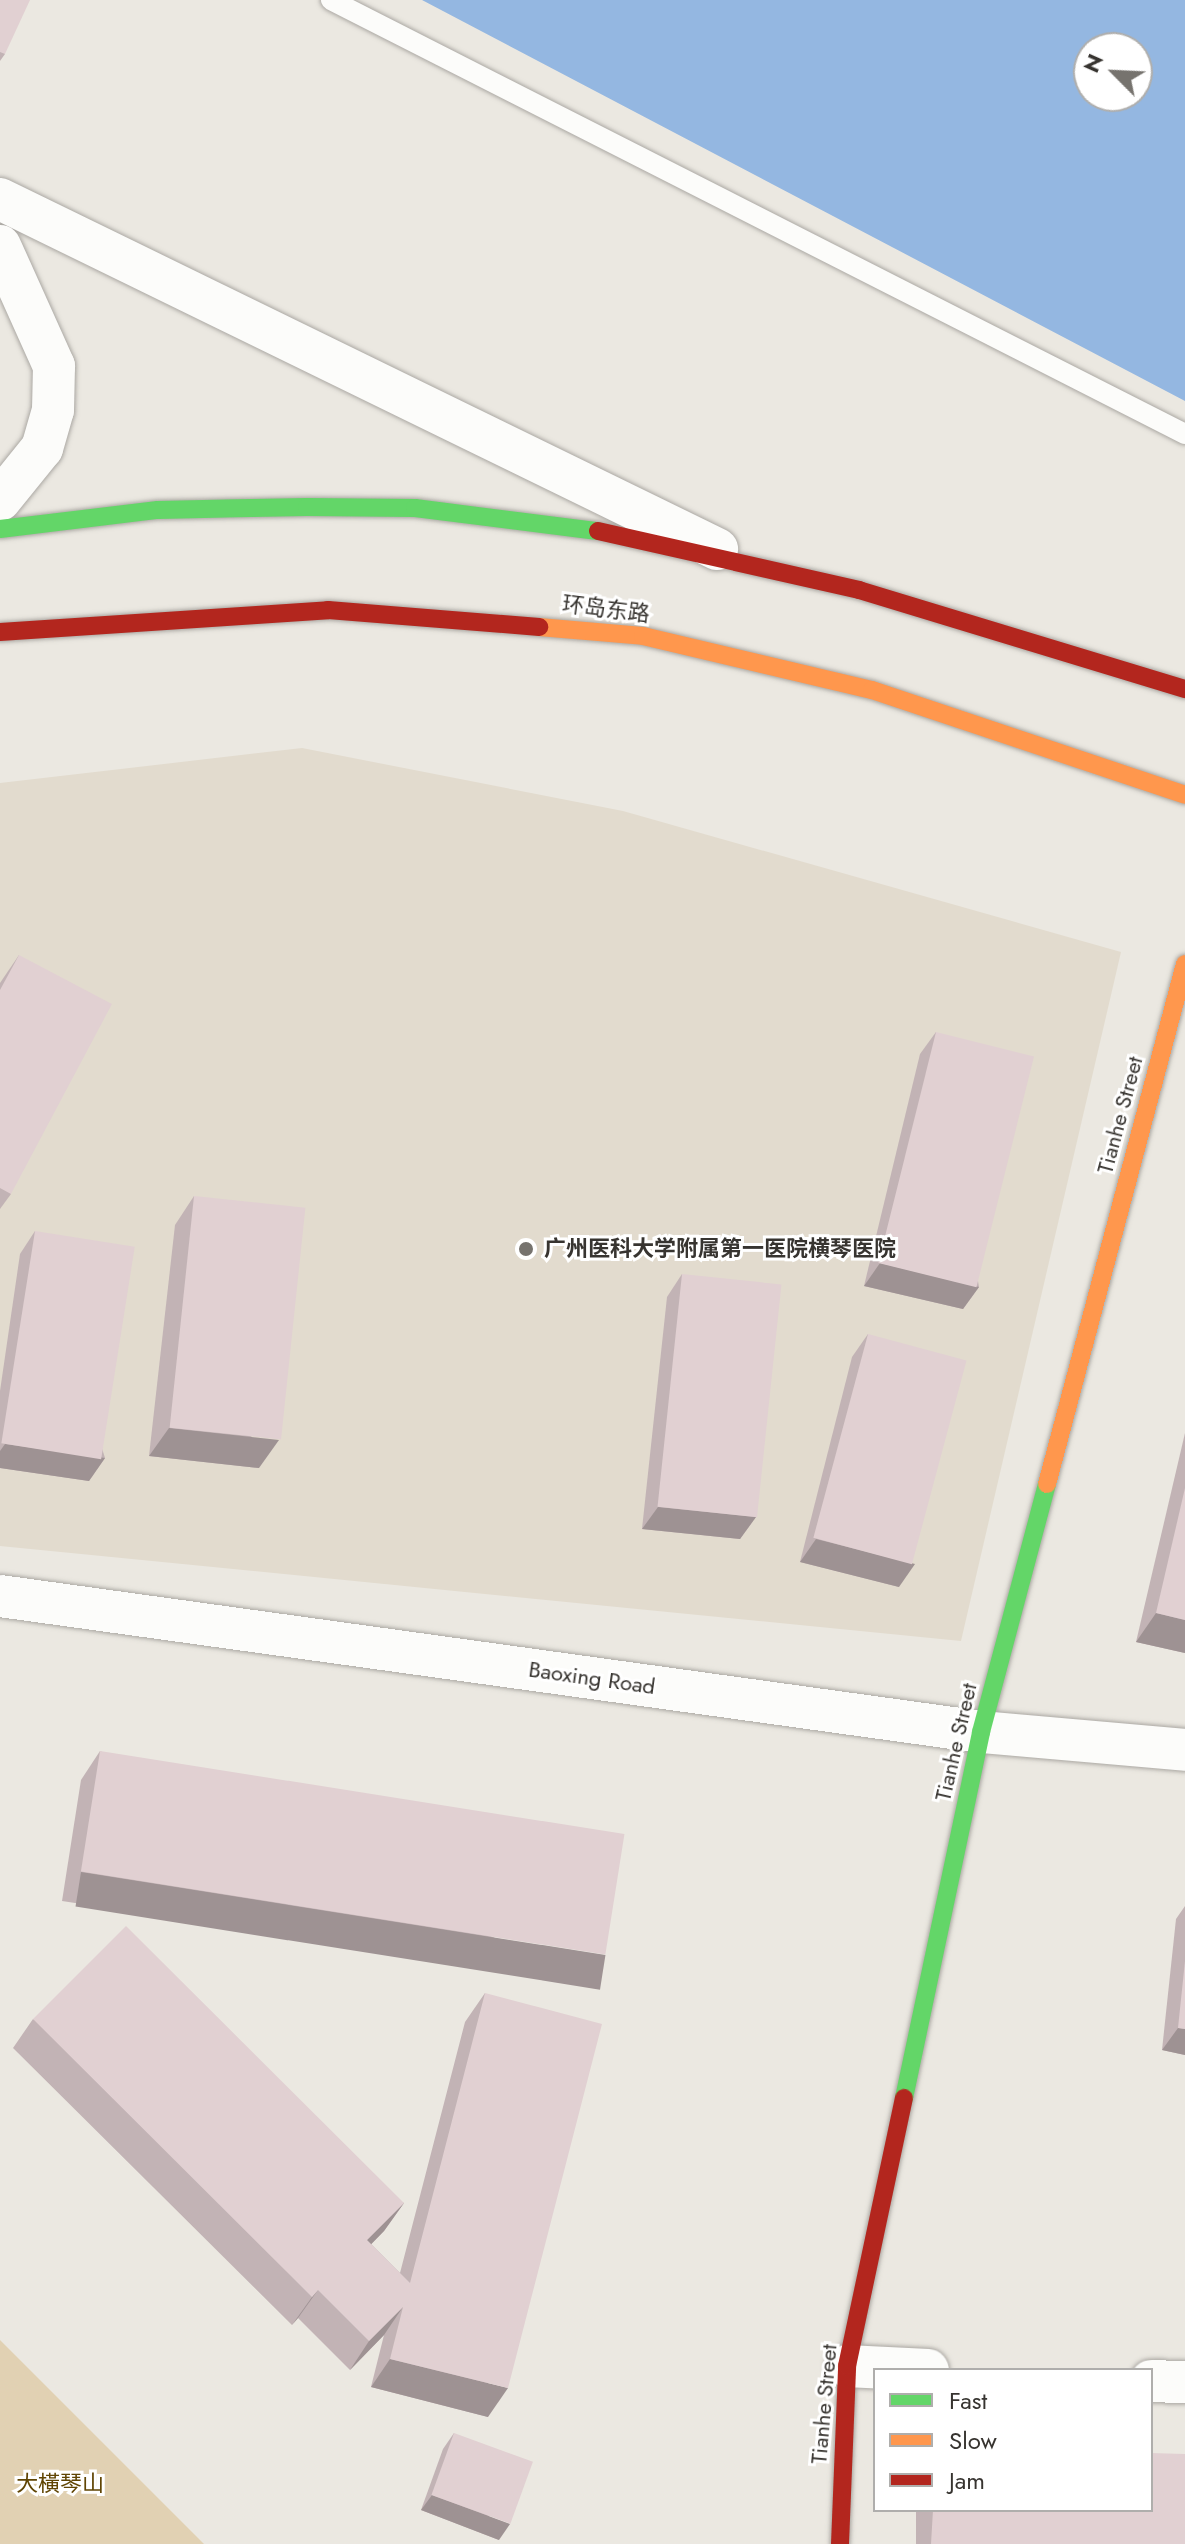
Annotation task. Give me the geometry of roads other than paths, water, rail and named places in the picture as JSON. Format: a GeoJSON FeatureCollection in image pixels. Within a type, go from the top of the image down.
{"type":"FeatureCollection","features":[{"type":"Feature","properties":{"kind":"main road"},"geometry":{"type":"LineString","coordinates":[[0,529],[158,510],[415,508],[561,523],[736,558],[1185,689]]}},
{"type":"Feature","properties":{"kind":"main road","name":"环岛东路"},"geometry":{"type":"LineString","coordinates":[[0,632],[170,615],[328,610],[643,636],[872,690],[1185,795]]}},
{"type":"Feature","properties":{"kind":"main road","name":"Tianhe Street"},"geometry":{"type":"LineString","coordinates":[[840,2544],[847,2366],[981,1732],[1185,964]]}},
{"type":"Feature","properties":{"kind":"street"},"geometry":{"type":"LineString","coordinates":[[0,199],[736,558]]}},
{"type":"Feature","properties":{"kind":"street"},"geometry":{"type":"LineString","coordinates":[[0,246],[54,366],[53,410],[42,448],[0,500]]}},
{"type":"Feature","properties":{"kind":"street","name":"Baoxing Road"},"geometry":{"type":"LineString","coordinates":[[0,1596],[981,1732],[1185,1750]]}},
{"type":"Feature","properties":{"kind":"street"},"geometry":{"type":"LineString","coordinates":[[847,2366],[888,2368]]}},
{"type":"Feature","properties":{"kind":"street"},"geometry":{"type":"LineString","coordinates":[[1153,2381],[1185,2382]]}},
{"type":"Feature","properties":{"kind":"lane"},"geometry":{"type":"LineString","coordinates":[[331,0],[1185,434]]}},
{"type":"Feature","properties":{"kind":"water"},"geometry":{"type":"Polygon","coordinates":[[[422,0],[1185,0],[1185,401],[422,0]]]}},
{"type":"Feature","properties":{"kind":"place","name":"广州医科大学附属第一医院横琴医院"},"geometry":{"type":"Point","coordinates":[526,1249]}},
{"type":"Feature","properties":{"kind":"park label","name":"大橫琴山"},"geometry":{"type":"Point","coordinates":[60,2484]}}]}
